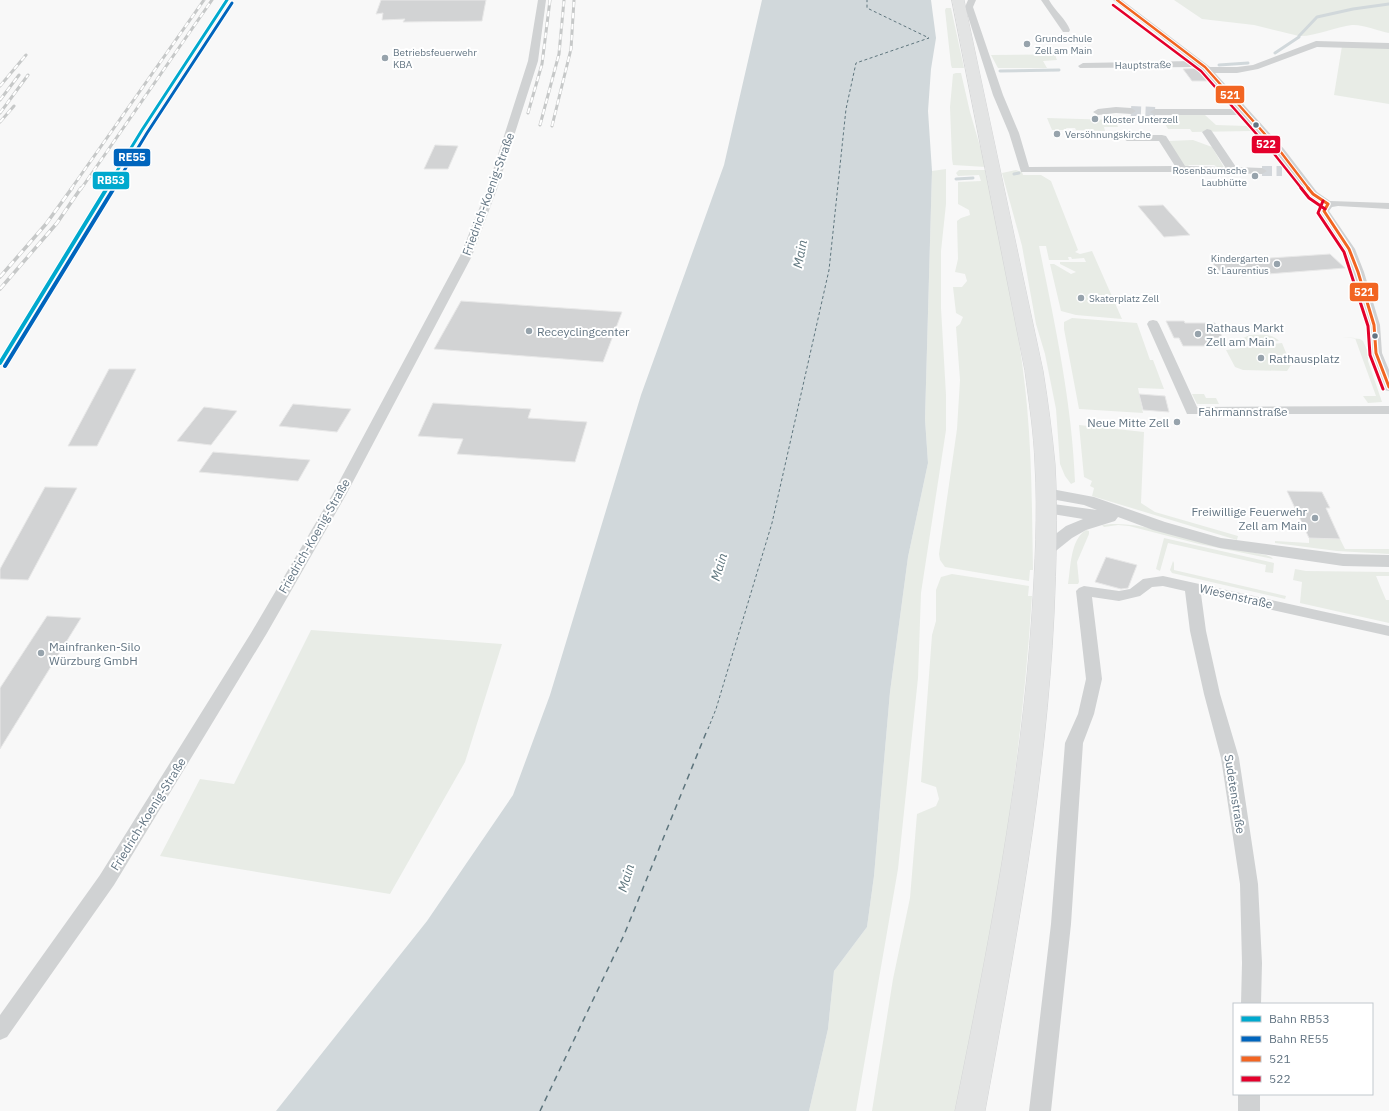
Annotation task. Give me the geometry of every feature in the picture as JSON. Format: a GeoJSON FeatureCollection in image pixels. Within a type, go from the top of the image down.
{"type":"FeatureCollection","features":[{"type":"Feature","properties":{"kind":"main road"},"geometry":{"type":"LineString","coordinates":[[962,0],[1034,372],[1040,410],[1046,500],[1046,550],[1039,664],[1025,795],[997,970],[970,1111]]}},
{"type":"Feature","properties":{"kind":"street","name":"Friedrich-Koenig-Straße"},"geometry":{"type":"LineString","coordinates":[[0,1031],[107,880],[255,639],[339,495],[466,256],[492,189],[533,61],[542,0]]}},
{"type":"Feature","properties":{"kind":"street"},"geometry":{"type":"LineString","coordinates":[[962,0],[969,7],[998,95],[1014,132],[1025,170],[1262,171]]}},
{"type":"Feature","properties":{"kind":"street"},"geometry":{"type":"LineString","coordinates":[[1045,0],[1052,12],[1064,25],[1066,30]]}},
{"type":"Feature","properties":{"kind":"street","name":"Hauptstraße"},"geometry":{"type":"LineString","coordinates":[[1116,0],[1205,67],[1280,152],[1313,194],[1328,204]]}},
{"type":"Feature","properties":{"kind":"street"},"geometry":{"type":"LineString","coordinates":[[1205,67],[1237,70],[1255,67],[1316,44],[1389,46]]}},
{"type":"Feature","properties":{"kind":"street","name":"Hauptstraße"},"geometry":{"type":"LineString","coordinates":[[1083,66],[1205,67]]}},
{"type":"Feature","properties":{"kind":"street"},"geometry":{"type":"LineString","coordinates":[[1098,112],[1116,110],[1131,111]]}},
{"type":"Feature","properties":{"kind":"street"},"geometry":{"type":"LineString","coordinates":[[1155,112],[1244,112]]}},
{"type":"Feature","properties":{"kind":"street"},"geometry":{"type":"LineString","coordinates":[[1207,132],[1233,171]]}},
{"type":"Feature","properties":{"kind":"street"},"geometry":{"type":"LineString","coordinates":[[1127,138],[1162,138],[1182,170]]}},
{"type":"Feature","properties":{"kind":"street"},"geometry":{"type":"LineString","coordinates":[[1282,171],[1295,171]]}},
{"type":"Feature","properties":{"kind":"street"},"geometry":{"type":"LineString","coordinates":[[1389,206],[1338,203],[1328,204],[1324,211],[1349,249],[1358,272],[1383,354],[1389,387]]}},
{"type":"Feature","properties":{"kind":"street","name":"Fahrmannstraße"},"geometry":{"type":"LineString","coordinates":[[1153,324],[1192,411],[1389,410]]}},
{"type":"Feature","properties":{"kind":"street"},"geometry":{"type":"LineString","coordinates":[[1046,500],[1114,518],[1159,526]]}},
{"type":"Feature","properties":{"kind":"street"},"geometry":{"type":"LineString","coordinates":[[1046,500],[1088,501],[1159,526],[1220,543],[1343,560],[1389,561]]}},
{"type":"Feature","properties":{"kind":"street"},"geometry":{"type":"LineString","coordinates":[[1046,550],[1071,529],[1084,523],[1114,518]]}},
{"type":"Feature","properties":{"kind":"street","name":"Wiesenstraße"},"geometry":{"type":"LineString","coordinates":[[1040,1111],[1061,924],[1074,743],[1086,714],[1094,679],[1084,590],[1119,596],[1135,592],[1148,582],[1163,581],[1389,631]]}},
{"type":"Feature","properties":{"kind":"street","name":"Sudetenstraße"},"geometry":{"type":"LineString","coordinates":[[1192,587],[1198,630],[1212,694],[1230,758],[1248,876],[1252,963],[1251,1003]]}},
{"type":"Feature","properties":{"kind":"street"},"geometry":{"type":"LineString","coordinates":[[1249,1095],[1249,1111]]}},
{"type":"Feature","properties":{"kind":"shaded area"},"geometry":{"type":"Polygon","coordinates":[[[1174,0],[1389,0],[1389,33],[1352,25],[1311,35],[1299,36],[1254,25],[1202,19],[1174,0]]]}},
{"type":"Feature","properties":{"kind":"shaded area"},"geometry":{"type":"Polygon","coordinates":[[[946,8],[951,8],[964,68],[952,68],[951,65],[946,8]]]}},
{"type":"Feature","properties":{"kind":"shaded area"},"geometry":{"type":"Polygon","coordinates":[[[1342,46],[1389,48],[1389,104],[1334,95],[1342,46]]]}},
{"type":"Feature","properties":{"kind":"shaded area"},"geometry":{"type":"Polygon","coordinates":[[[1091,54],[1092,55],[1055,55],[1057,60],[1043,61],[1047,68],[998,68],[991,55],[1091,54]]]}},
{"type":"Feature","properties":{"kind":"shaded area"},"geometry":{"type":"Polygon","coordinates":[[[961,73],[970,112],[986,167],[953,165],[950,107],[953,74],[961,73]]]}},
{"type":"Feature","properties":{"kind":"shaded area"},"geometry":{"type":"Polygon","coordinates":[[[1172,114],[1205,115],[1216,125],[1247,126],[1252,131],[1192,132],[1190,129],[1168,129],[1164,122],[1176,122],[1172,114]]]}},
{"type":"Feature","properties":{"kind":"shaded area"},"geometry":{"type":"Polygon","coordinates":[[[1047,118],[1115,120],[1118,127],[1104,127],[1105,131],[1076,130],[1075,128],[1066,128],[1067,130],[1052,130],[1047,118]]]}},
{"type":"Feature","properties":{"kind":"shaded area"},"geometry":{"type":"Polygon","coordinates":[[[1193,140],[1212,147],[1225,169],[1221,169],[1214,165],[1188,165],[1194,169],[1184,169],[1168,141],[1193,140]]]}},
{"type":"Feature","properties":{"kind":"shaded area"},"geometry":{"type":"Polygon","coordinates":[[[946,169],[946,204],[941,251],[941,308],[946,395],[946,430],[921,593],[918,678],[898,869],[856,1111],[809,1111],[828,1029],[834,971],[867,927],[874,876],[890,692],[908,557],[928,463],[925,419],[932,171],[946,169]]]}},
{"type":"Feature","properties":{"kind":"shaded area"},"geometry":{"type":"Polygon","coordinates":[[[959,170],[985,170],[1015,317],[1024,376],[1030,447],[1033,570],[1030,570],[1029,581],[945,567],[940,560],[939,554],[957,429],[960,380],[956,327],[960,324],[963,317],[956,313],[953,287],[962,287],[967,281],[965,274],[955,272],[958,259],[957,221],[970,215],[969,210],[958,204],[958,182],[981,181],[979,175],[958,176],[956,173],[959,170]]]}},
{"type":"Feature","properties":{"kind":"shaded area"},"geometry":{"type":"Polygon","coordinates":[[[1016,170],[1022,172],[1023,175],[1041,175],[1051,181],[1078,250],[1075,252],[1080,254],[1092,251],[1122,319],[1076,315],[1061,311],[1050,264],[1054,264],[1071,274],[1076,272],[1060,264],[1060,262],[1086,262],[1084,258],[1072,259],[1071,257],[1068,257],[1069,260],[1049,260],[1046,246],[1039,246],[1057,334],[1067,393],[1075,482],[1071,484],[1065,476],[1060,464],[1056,409],[1045,354],[1036,324],[1022,246],[1002,173],[1016,170]]]}},
{"type":"Feature","properties":{"kind":"shaded area"},"geometry":{"type":"Polygon","coordinates":[[[1072,318],[1137,323],[1150,360],[1153,360],[1164,389],[1138,388],[1143,413],[1079,409],[1064,329],[1064,322],[1072,318]]]}},
{"type":"Feature","properties":{"kind":"shaded area"},"geometry":{"type":"Polygon","coordinates":[[[1250,335],[1269,336],[1276,338],[1279,341],[1261,342],[1254,340],[1246,342],[1246,344],[1228,347],[1231,340],[1250,335]]]}},
{"type":"Feature","properties":{"kind":"shaded area"},"geometry":{"type":"Polygon","coordinates":[[[1355,338],[1363,341],[1368,352],[1368,361],[1382,402],[1368,403],[1363,396],[1376,396],[1355,338]]]}},
{"type":"Feature","properties":{"kind":"shaded area"},"geometry":{"type":"Polygon","coordinates":[[[1282,343],[1291,365],[1287,371],[1243,370],[1235,367],[1226,350],[1250,347],[1257,348],[1262,345],[1282,343]]]}},
{"type":"Feature","properties":{"kind":"shaded area"},"geometry":{"type":"Polygon","coordinates":[[[1192,394],[1204,394],[1206,398],[1216,398],[1219,404],[1197,404],[1192,394]]]}},
{"type":"Feature","properties":{"kind":"shaded area"},"geometry":{"type":"Polygon","coordinates":[[[1079,425],[1144,432],[1141,503],[1155,512],[1238,536],[1237,540],[1092,496],[1094,488],[1090,486],[1092,481],[1084,477],[1079,425]]]}},
{"type":"Feature","properties":{"kind":"shaded area"},"geometry":{"type":"Polygon","coordinates":[[[1112,524],[1133,525],[1153,529],[1203,542],[1266,555],[1273,559],[1199,544],[1129,526],[1118,525],[1104,527],[1102,525],[1112,524]]]}},
{"type":"Feature","properties":{"kind":"shaded area"},"geometry":{"type":"Polygon","coordinates":[[[1086,530],[1089,531],[1089,534],[1077,562],[1079,582],[1078,584],[1068,584],[1074,547],[1081,534],[1086,530]]]}},
{"type":"Feature","properties":{"kind":"shaded area"},"geometry":{"type":"Polygon","coordinates":[[[1164,538],[1274,563],[1273,573],[1265,572],[1266,565],[1168,543],[1160,571],[1156,569],[1164,538]]]}},
{"type":"Feature","properties":{"kind":"shaded area"},"geometry":{"type":"Polygon","coordinates":[[[1309,538],[1340,539],[1345,549],[1389,549],[1389,554],[1337,551],[1275,543],[1275,541],[1309,543],[1309,538]]]}},
{"type":"Feature","properties":{"kind":"shaded area"},"geometry":{"type":"Polygon","coordinates":[[[1173,561],[1174,570],[1286,596],[1285,599],[1172,573],[1170,570],[1173,561]]]}},
{"type":"Feature","properties":{"kind":"shaded area"},"geometry":{"type":"Polygon","coordinates":[[[1295,569],[1306,571],[1389,572],[1389,576],[1376,576],[1386,600],[1389,600],[1389,623],[1300,603],[1302,582],[1293,580],[1295,569]]]}},
{"type":"Feature","properties":{"kind":"shaded area"},"geometry":{"type":"Polygon","coordinates":[[[952,574],[1029,586],[1028,596],[1032,596],[1025,687],[1008,824],[986,960],[955,1111],[872,1111],[893,979],[910,898],[917,814],[936,806],[939,799],[936,787],[921,782],[932,635],[936,621],[936,590],[941,577],[952,574]]]}},
{"type":"Feature","properties":{"kind":"shaded area"},"geometry":{"type":"Polygon","coordinates":[[[311,630],[502,644],[465,762],[390,894],[160,856],[200,779],[234,784],[311,630]]]}},
{"type":"Feature","properties":{"kind":"water","name":"Main"},"geometry":{"type":"Polygon","coordinates":[[[762,0],[931,0],[936,38],[931,69],[928,111],[932,171],[925,419],[928,463],[908,557],[890,692],[874,876],[867,927],[834,971],[828,1029],[809,1111],[276,1111],[427,921],[513,795],[550,695],[641,395],[724,165],[762,0]]]}},
{"type":"Feature","properties":{"kind":"building"},"geometry":{"type":"Polygon","coordinates":[[[381,0],[486,0],[482,21],[403,22],[405,19],[382,20],[383,13],[376,14],[381,0]]]}},
{"type":"Feature","properties":{"kind":"building"},"geometry":{"type":"Polygon","coordinates":[[[1199,68],[1210,81],[1192,81],[1183,69],[1199,68]]]}},
{"type":"Feature","properties":{"kind":"building"},"geometry":{"type":"Polygon","coordinates":[[[435,145],[458,146],[448,169],[424,169],[435,145]]]}},
{"type":"Feature","properties":{"kind":"building"},"geometry":{"type":"Polygon","coordinates":[[[1163,205],[1190,235],[1164,237],[1138,206],[1163,205]]]}},
{"type":"Feature","properties":{"kind":"building","name":"Kindergarten St. Laurentius"},"geometry":{"type":"Polygon","coordinates":[[[1330,254],[1345,268],[1242,276],[1239,273],[1223,274],[1211,262],[1330,254]]]}},
{"type":"Feature","properties":{"kind":"building","name":"Receyclingcenter"},"geometry":{"type":"Polygon","coordinates":[[[461,301],[622,312],[603,362],[434,349],[461,301]]]}},
{"type":"Feature","properties":{"kind":"building","name":"Rathaus Markt Zell am Main"},"geometry":{"type":"Polygon","coordinates":[[[1166,321],[1184,321],[1185,323],[1215,323],[1223,338],[1210,338],[1214,346],[1183,346],[1179,338],[1174,338],[1166,321]]]}},
{"type":"Feature","properties":{"kind":"building"},"geometry":{"type":"Polygon","coordinates":[[[109,369],[136,369],[97,446],[68,446],[109,369]]]}},
{"type":"Feature","properties":{"kind":"building"},"geometry":{"type":"Polygon","coordinates":[[[1139,394],[1165,396],[1169,412],[1143,410],[1139,394]]]}},
{"type":"Feature","properties":{"kind":"building"},"geometry":{"type":"Polygon","coordinates":[[[433,403],[531,409],[528,418],[587,422],[575,462],[457,454],[463,439],[418,436],[433,403]]]}},
{"type":"Feature","properties":{"kind":"building"},"geometry":{"type":"Polygon","coordinates":[[[293,404],[351,409],[337,432],[279,426],[293,404]]]}},
{"type":"Feature","properties":{"kind":"building"},"geometry":{"type":"Polygon","coordinates":[[[204,407],[237,411],[211,445],[177,441],[204,407]]]}},
{"type":"Feature","properties":{"kind":"building"},"geometry":{"type":"Polygon","coordinates":[[[213,452],[310,460],[298,481],[199,472],[213,452]]]}},
{"type":"Feature","properties":{"kind":"building"},"geometry":{"type":"Polygon","coordinates":[[[45,487],[77,488],[28,580],[0,579],[0,569],[45,487]]]}},
{"type":"Feature","properties":{"kind":"building","name":"Freiwillige Feuerwehr Zell am Main"},"geometry":{"type":"Polygon","coordinates":[[[1287,491],[1322,492],[1330,508],[1326,508],[1340,539],[1309,538],[1287,491]]]}},
{"type":"Feature","properties":{"kind":"building"},"geometry":{"type":"Polygon","coordinates":[[[1106,557],[1137,565],[1128,588],[1121,589],[1095,582],[1106,557]]]}},
{"type":"Feature","properties":{"kind":"building","name":"Mainfranken-Silo Würzburg GmbH"},"geometry":{"type":"Polygon","coordinates":[[[47,616],[81,618],[0,749],[0,688],[47,616]]]}},
{"type":"Feature","properties":{"kind":"waterway"},"geometry":{"type":"LineString","coordinates":[[1299,36],[1317,17],[1353,9],[1389,4]]}},
{"type":"Feature","properties":{"kind":"waterway"},"geometry":{"type":"LineString","coordinates":[[1275,53],[1299,37]]}},
{"type":"Feature","properties":{"kind":"waterway"},"geometry":{"type":"LineString","coordinates":[[1219,65],[1248,63]]}},
{"type":"Feature","properties":{"kind":"waterway"},"geometry":{"type":"LineString","coordinates":[[1000,71],[1059,70]]}},
{"type":"Feature","properties":{"kind":"waterway"},"geometry":{"type":"LineString","coordinates":[[1014,174],[1019,173]]}},
{"type":"Feature","properties":{"kind":"waterway"},"geometry":{"type":"LineString","coordinates":[[956,179],[973,178]]}},
{"type":"Feature","properties":{"kind":"ferry route"},"geometry":{"type":"LineString","coordinates":[[708,729],[716,709],[772,523],[829,270],[846,109],[856,63],[929,38],[867,8],[867,0]]}},
{"type":"Feature","properties":{"kind":"ferry route"},"geometry":{"type":"LineString","coordinates":[[540,1111],[624,935],[708,728]]}},
{"type":"Feature","properties":{"kind":"tunnel"},"geometry":{"type":"LineString","coordinates":[[1131,111],[1155,112]]}},
{"type":"Feature","properties":{"kind":"tunnel"},"geometry":{"type":"LineString","coordinates":[[1262,171],[1282,171]]}},
{"type":"Feature","properties":{"kind":"railway"},"geometry":{"type":"LineString","coordinates":[[71,189],[204,0]]}},
{"type":"Feature","properties":{"kind":"railway"},"geometry":{"type":"LineString","coordinates":[[81,189],[212,0]]}},
{"type":"Feature","properties":{"kind":"railway"},"geometry":{"type":"LineString","coordinates":[[528,113],[542,64],[550,0]]}},
{"type":"Feature","properties":{"kind":"railway"},"geometry":{"type":"LineString","coordinates":[[540,125],[559,54],[564,0]]}},
{"type":"Feature","properties":{"kind":"railway"},"geometry":{"type":"LineString","coordinates":[[552,126],[571,49],[574,0]]}},
{"type":"Feature","properties":{"kind":"railway"},"geometry":{"type":"LineString","coordinates":[[0,86],[26,55]]}},
{"type":"Feature","properties":{"kind":"railway"},"geometry":{"type":"LineString","coordinates":[[0,100],[19,75]]}},
{"type":"Feature","properties":{"kind":"railway"},"geometry":{"type":"LineString","coordinates":[[0,113],[28,75]]}},
{"type":"Feature","properties":{"kind":"railway"},"geometry":{"type":"LineString","coordinates":[[0,122],[14,106]]}},
{"type":"Feature","properties":{"kind":"railway"},"geometry":{"type":"LineString","coordinates":[[0,277],[46,224],[72,188]]}},
{"type":"Feature","properties":{"kind":"railway"},"geometry":{"type":"LineString","coordinates":[[0,289],[57,223],[81,188]]}},
{"type":"Feature","properties":{"kind":"rail line","name":"RB53"},"geometry":{"type":"LineString","coordinates":[[0,363],[142,130],[227,0]]}},
{"type":"Feature","properties":{"kind":"rail line","name":"RE55"},"geometry":{"type":"LineString","coordinates":[[5,366],[147,133],[232,3]]}},
{"type":"Feature","properties":{"kind":"transit line","name":"521"},"geometry":{"type":"LineString","coordinates":[[1117,0],[1205,67],[1280,151],[1313,194],[1328,204]]}},
{"type":"Feature","properties":{"kind":"transit line","name":"522"},"geometry":{"type":"LineString","coordinates":[[1113,5],[1201,71],[1275,155],[1309,198],[1325,209]]}},
{"type":"Feature","properties":{"kind":"transit line","name":"522"},"geometry":{"type":"LineString","coordinates":[[1323,201],[1318,213],[1344,252],[1368,326],[1370,355],[1383,389]]}},
{"type":"Feature","properties":{"kind":"transit line","name":"521"},"geometry":{"type":"LineString","coordinates":[[1328,204],[1324,211],[1349,249],[1358,272],[1374,325],[1376,353],[1389,387]]}},
{"type":"Feature","properties":{"kind":"place","name":"Grundschule Zell am Main"},"geometry":{"type":"Point","coordinates":[1027,44]}},
{"type":"Feature","properties":{"kind":"place","name":"Betriebsfeuerwehr KBA"},"geometry":{"type":"Point","coordinates":[385,58]}},
{"type":"Feature","properties":{"kind":"place","name":"Kloster Unterzell"},"geometry":{"type":"Point","coordinates":[1095,119]}},
{"type":"Feature","properties":{"kind":"place","name":"Versöhnungskirche"},"geometry":{"type":"Point","coordinates":[1057,134]}},
{"type":"Feature","properties":{"kind":"place","name":"Rosenbaumsche Laubhütte"},"geometry":{"type":"Point","coordinates":[1255,176]}},
{"type":"Feature","properties":{"kind":"place","name":"Kindergarten St. Laurentius"},"geometry":{"type":"Point","coordinates":[1277,264]}},
{"type":"Feature","properties":{"kind":"place","name":"Skaterplatz Zell"},"geometry":{"type":"Point","coordinates":[1081,298]}},
{"type":"Feature","properties":{"kind":"place","name":"Receyclingcenter"},"geometry":{"type":"Point","coordinates":[529,331]}},
{"type":"Feature","properties":{"kind":"place","name":"Rathaus Markt Zell am Main"},"geometry":{"type":"Point","coordinates":[1198,334]}},
{"type":"Feature","properties":{"kind":"place","name":"Rathausplatz"},"geometry":{"type":"Point","coordinates":[1261,358]}},
{"type":"Feature","properties":{"kind":"place","name":"Neue Mitte Zell"},"geometry":{"type":"Point","coordinates":[1177,422]}},
{"type":"Feature","properties":{"kind":"place","name":"Freiwillige Feuerwehr Zell am Main"},"geometry":{"type":"Point","coordinates":[1315,518]}},
{"type":"Feature","properties":{"kind":"place","name":"Mainfranken-Silo Würzburg GmbH"},"geometry":{"type":"Point","coordinates":[41,653]}}]}
